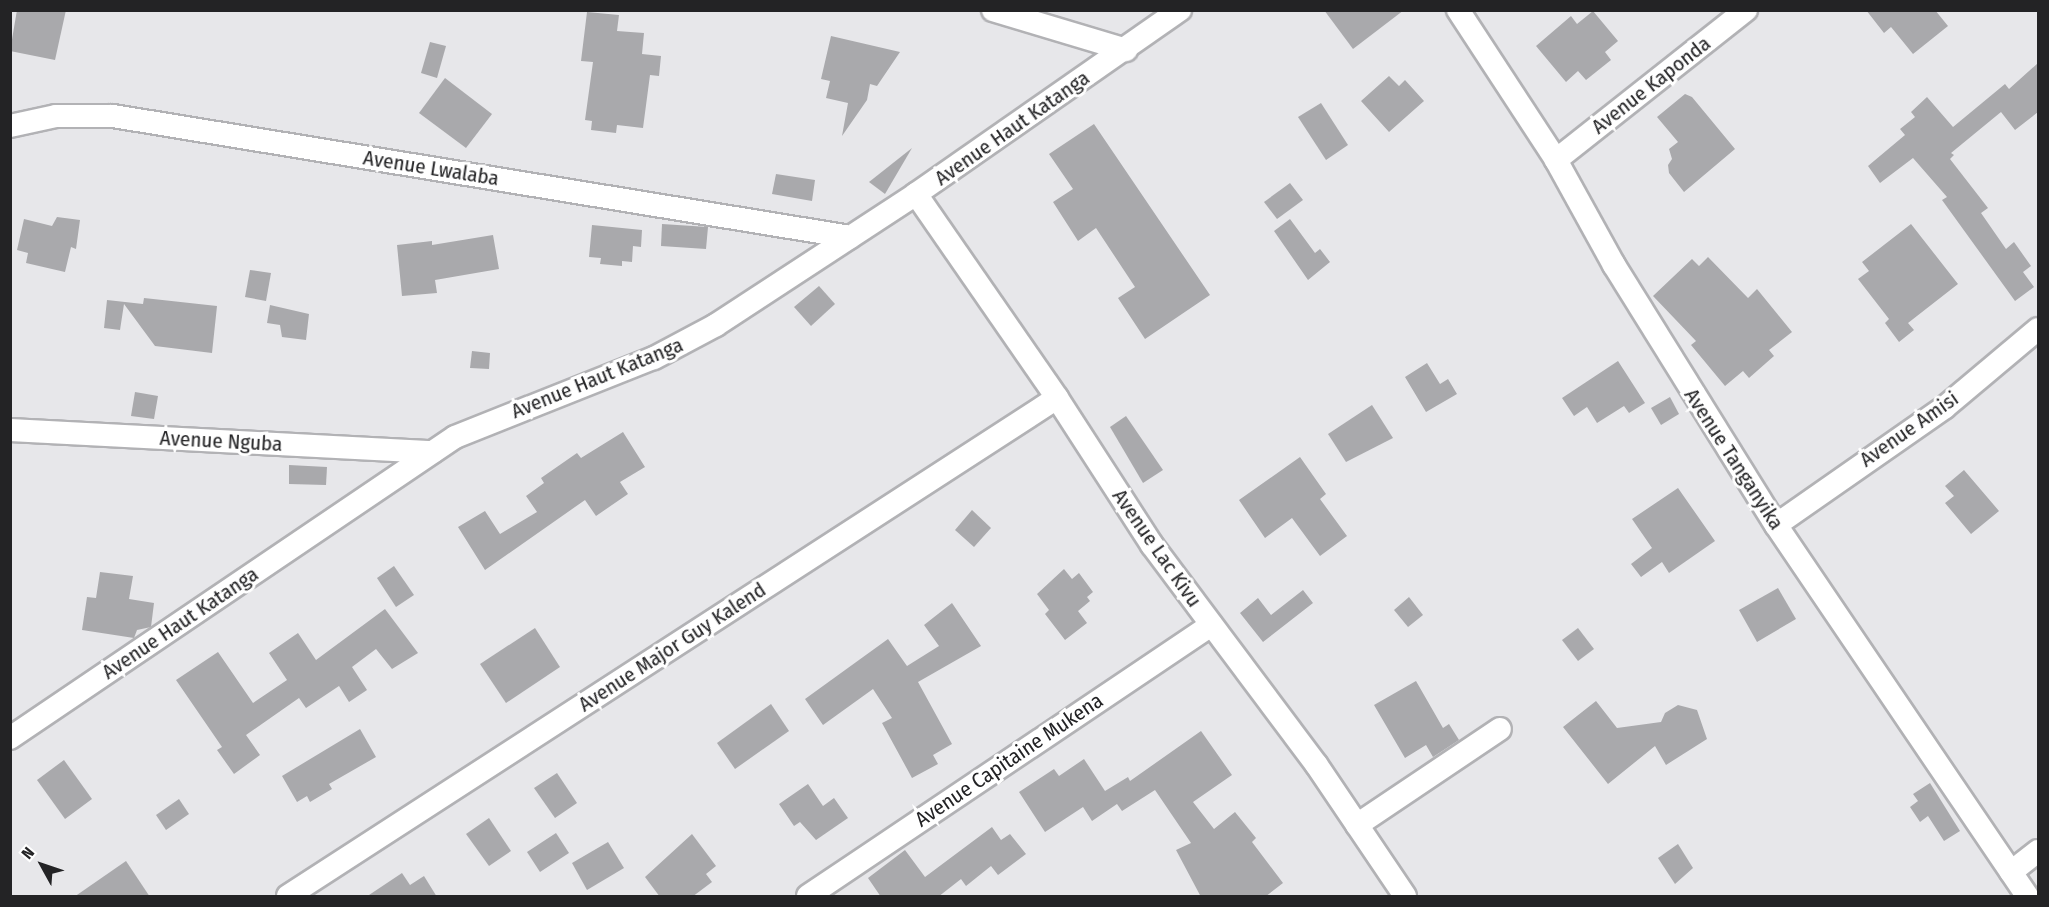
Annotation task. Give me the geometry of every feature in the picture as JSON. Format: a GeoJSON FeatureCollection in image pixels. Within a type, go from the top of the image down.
{"type":"FeatureCollection","features":[{"type":"Feature","properties":{"kind":"street"},"geometry":{"type":"LineString","coordinates":[[993,10],[1126,50]]}},
{"type":"Feature","properties":{"kind":"street","name":"Avenue Haut Katanga"},"geometry":{"type":"LineString","coordinates":[[10,738],[432,452],[476,427],[681,345],[916,194],[1126,50],[1180,10]]}},
{"type":"Feature","properties":{"kind":"street","name":"Avenue Tanganyika"},"geometry":{"type":"LineString","coordinates":[[1458,10],[1556,160],[1656,334],[1776,525],[2027,897]]}},
{"type":"Feature","properties":{"kind":"street","name":"Avenue Kaponda"},"geometry":{"type":"LineString","coordinates":[[1556,160],[1746,10]]}},
{"type":"Feature","properties":{"kind":"street","name":"Avenue Lwalaba"},"geometry":{"type":"LineString","coordinates":[[10,126],[56,116],[113,116],[850,237]]}},
{"type":"Feature","properties":{"kind":"street","name":"Avenue Lac Kivu"},"geometry":{"type":"LineString","coordinates":[[916,194],[1057,398],[1152,545],[1357,825],[1405,897]]}},
{"type":"Feature","properties":{"kind":"street","name":"Avenue Amisi"},"geometry":{"type":"LineString","coordinates":[[1776,525],[1945,407],[2038,329]]}},
{"type":"Feature","properties":{"kind":"street","name":"Avenue Major Guy Kalend"},"geometry":{"type":"LineString","coordinates":[[288,897],[1057,398]]}},
{"type":"Feature","properties":{"kind":"street","name":"Avenue Nguba"},"geometry":{"type":"LineString","coordinates":[[10,430],[432,452]]}},
{"type":"Feature","properties":{"kind":"street","name":"Avenue Capitaine Mukena"},"geometry":{"type":"LineString","coordinates":[[808,897],[1212,625]]}},
{"type":"Feature","properties":{"kind":"street"},"geometry":{"type":"LineString","coordinates":[[1357,825],[1500,729]]}},
{"type":"Feature","properties":{"kind":"street"},"geometry":{"type":"LineString","coordinates":[[2011,872],[2038,851]]}},
{"type":"Feature","properties":{"kind":"building"},"geometry":{"type":"Polygon","coordinates":[[[17,10],[66,10],[55,60],[10,51],[17,10]]]}},
{"type":"Feature","properties":{"kind":"building"},"geometry":{"type":"Polygon","coordinates":[[[1324,10],[1404,10],[1353,49],[1324,10]]]}},
{"type":"Feature","properties":{"kind":"building"},"geometry":{"type":"Polygon","coordinates":[[[1866,10],[1935,10],[1948,26],[1913,54],[1891,27],[1884,33],[1866,10]]]}},
{"type":"Feature","properties":{"kind":"building"},"geometry":{"type":"Polygon","coordinates":[[[1593,11],[1618,41],[1605,52],[1611,60],[1586,80],[1578,71],[1566,82],[1536,46],[1571,16],[1577,24],[1593,11]]]}},
{"type":"Feature","properties":{"kind":"building"},"geometry":{"type":"Polygon","coordinates":[[[587,12],[619,15],[617,31],[644,33],[642,54],[661,56],[659,76],[650,75],[643,128],[617,125],[616,133],[591,130],[592,121],[585,120],[593,62],[581,61],[587,12]]]}},
{"type":"Feature","properties":{"kind":"building"},"geometry":{"type":"Polygon","coordinates":[[[831,36],[900,52],[877,86],[870,84],[867,100],[842,136],[848,103],[826,98],[830,81],[821,79],[831,36]]]}},
{"type":"Feature","properties":{"kind":"building"},"geometry":{"type":"Polygon","coordinates":[[[430,42],[446,46],[437,78],[421,73],[430,42]]]}},
{"type":"Feature","properties":{"kind":"building"},"geometry":{"type":"Polygon","coordinates":[[[2038,63],[2038,112],[2015,130],[2001,112],[1951,153],[1954,155],[1950,159],[1988,208],[1981,213],[2006,249],[2014,242],[2031,266],[2023,272],[2034,287],[2015,301],[1942,200],[1947,197],[1913,158],[1880,183],[1868,166],[1905,135],[1900,129],[1915,117],[1911,112],[1927,97],[1953,127],[2005,84],[2009,89],[2038,63]]]}},
{"type":"Feature","properties":{"kind":"building"},"geometry":{"type":"Polygon","coordinates":[[[1389,76],[1399,86],[1405,80],[1424,101],[1389,132],[1361,101],[1389,76]]]}},
{"type":"Feature","properties":{"kind":"building"},"geometry":{"type":"Polygon","coordinates":[[[445,78],[492,114],[466,148],[419,113],[445,78]]]}},
{"type":"Feature","properties":{"kind":"building"},"geometry":{"type":"Polygon","coordinates":[[[1685,94],[1692,97],[1735,149],[1684,192],[1669,173],[1668,165],[1672,159],[1669,149],[1678,142],[1657,117],[1685,94]]]}},
{"type":"Feature","properties":{"kind":"building"},"geometry":{"type":"Polygon","coordinates":[[[1321,103],[1348,145],[1326,160],[1298,117],[1321,103]]]}},
{"type":"Feature","properties":{"kind":"building"},"geometry":{"type":"Polygon","coordinates":[[[1094,124],[1210,295],[1145,339],[1118,298],[1135,287],[1096,228],[1078,241],[1053,202],[1073,189],[1049,154],[1094,124]]]}},
{"type":"Feature","properties":{"kind":"building"},"geometry":{"type":"Polygon","coordinates":[[[912,148],[885,194],[869,182],[912,148]]]}},
{"type":"Feature","properties":{"kind":"building"},"geometry":{"type":"Polygon","coordinates":[[[776,174],[815,180],[812,201],[772,194],[776,174]]]}},
{"type":"Feature","properties":{"kind":"building"},"geometry":{"type":"Polygon","coordinates":[[[1290,183],[1303,200],[1277,219],[1264,202],[1290,183]]]}},
{"type":"Feature","properties":{"kind":"building"},"geometry":{"type":"Polygon","coordinates":[[[57,217],[80,220],[76,249],[71,247],[65,272],[26,263],[28,253],[17,250],[24,219],[52,226],[57,217]]]}},
{"type":"Feature","properties":{"kind":"building"},"geometry":{"type":"Polygon","coordinates":[[[1290,219],[1315,253],[1320,249],[1330,262],[1308,280],[1274,231],[1290,219]]]}},
{"type":"Feature","properties":{"kind":"building"},"geometry":{"type":"Polygon","coordinates":[[[662,224],[708,227],[706,249],[661,246],[662,224]]]}},
{"type":"Feature","properties":{"kind":"building"},"geometry":{"type":"Polygon","coordinates":[[[1911,224],[1958,284],[1908,323],[1914,330],[1899,342],[1885,323],[1889,319],[1858,279],[1869,271],[1862,262],[1911,224]]]}},
{"type":"Feature","properties":{"kind":"building"},"geometry":{"type":"Polygon","coordinates":[[[592,225],[642,230],[641,247],[633,246],[632,262],[622,261],[622,266],[600,264],[601,258],[589,257],[592,225]]]}},
{"type":"Feature","properties":{"kind":"building"},"geometry":{"type":"Polygon","coordinates":[[[493,235],[499,269],[435,280],[437,293],[402,296],[397,245],[432,241],[432,245],[493,235]]]}},
{"type":"Feature","properties":{"kind":"building"},"geometry":{"type":"Polygon","coordinates":[[[1708,257],[1748,298],[1757,289],[1792,332],[1769,350],[1774,356],[1749,378],[1743,371],[1725,386],[1691,345],[1696,341],[1653,296],[1692,259],[1699,266],[1708,257]]]}},
{"type":"Feature","properties":{"kind":"building"},"geometry":{"type":"Polygon","coordinates":[[[250,270],[271,273],[266,301],[245,297],[250,270]]]}},
{"type":"Feature","properties":{"kind":"building"},"geometry":{"type":"Polygon","coordinates":[[[819,286],[835,304],[811,326],[794,307],[819,286]]]}},
{"type":"Feature","properties":{"kind":"building"},"geometry":{"type":"Polygon","coordinates":[[[144,298],[217,306],[212,353],[155,346],[124,304],[120,330],[104,328],[107,300],[143,304],[144,298]]]}},
{"type":"Feature","properties":{"kind":"building"},"geometry":{"type":"Polygon","coordinates":[[[270,305],[309,314],[306,340],[282,337],[280,325],[267,323],[270,305]]]}},
{"type":"Feature","properties":{"kind":"building"},"geometry":{"type":"Polygon","coordinates":[[[472,351],[490,353],[489,369],[470,368],[472,351]]]}},
{"type":"Feature","properties":{"kind":"building"},"geometry":{"type":"Polygon","coordinates":[[[1618,361],[1645,403],[1629,413],[1624,406],[1597,423],[1587,407],[1574,416],[1562,398],[1618,361]]]}},
{"type":"Feature","properties":{"kind":"building"},"geometry":{"type":"Polygon","coordinates":[[[1427,363],[1440,384],[1448,379],[1457,394],[1426,412],[1405,377],[1427,363]]]}},
{"type":"Feature","properties":{"kind":"building"},"geometry":{"type":"Polygon","coordinates":[[[135,392],[158,396],[154,419],[131,416],[135,392]]]}},
{"type":"Feature","properties":{"kind":"building"},"geometry":{"type":"Polygon","coordinates":[[[1670,397],[1679,414],[1661,425],[1651,408],[1670,397]]]}},
{"type":"Feature","properties":{"kind":"building"},"geometry":{"type":"Polygon","coordinates":[[[1372,405],[1393,438],[1346,462],[1328,434],[1372,405]]]}},
{"type":"Feature","properties":{"kind":"building"},"geometry":{"type":"Polygon","coordinates":[[[1126,416],[1163,470],[1143,483],[1110,427],[1126,416]]]}},
{"type":"Feature","properties":{"kind":"building"},"geometry":{"type":"Polygon","coordinates":[[[623,432],[645,467],[620,482],[628,494],[596,516],[585,500],[485,570],[458,527],[485,511],[500,534],[537,512],[526,496],[544,483],[541,478],[577,453],[581,458],[623,432]]]}},
{"type":"Feature","properties":{"kind":"building"},"geometry":{"type":"Polygon","coordinates":[[[1300,457],[1326,494],[1320,499],[1347,536],[1320,556],[1292,518],[1265,538],[1239,500],[1300,457]]]}},
{"type":"Feature","properties":{"kind":"building"},"geometry":{"type":"Polygon","coordinates":[[[289,465],[327,467],[326,485],[289,484],[289,465]]]}},
{"type":"Feature","properties":{"kind":"building"},"geometry":{"type":"Polygon","coordinates":[[[1964,470],[1999,511],[1971,534],[1945,503],[1954,496],[1945,486],[1964,470]]]}},
{"type":"Feature","properties":{"kind":"building"},"geometry":{"type":"Polygon","coordinates":[[[1678,488],[1715,541],[1669,573],[1662,562],[1641,577],[1631,564],[1652,548],[1632,519],[1678,488]]]}},
{"type":"Feature","properties":{"kind":"building"},"geometry":{"type":"Polygon","coordinates":[[[972,510],[991,528],[974,547],[955,530],[972,510]]]}},
{"type":"Feature","properties":{"kind":"building"},"geometry":{"type":"Polygon","coordinates":[[[394,566],[414,595],[396,607],[377,578],[394,566]]]}},
{"type":"Feature","properties":{"kind":"building"},"geometry":{"type":"Polygon","coordinates":[[[1064,569],[1072,579],[1079,573],[1093,592],[1087,597],[1090,601],[1078,611],[1087,623],[1065,640],[1045,614],[1049,610],[1037,594],[1064,569]]]}},
{"type":"Feature","properties":{"kind":"building"},"geometry":{"type":"Polygon","coordinates":[[[100,572],[133,576],[129,599],[154,603],[151,627],[137,630],[134,638],[82,630],[87,597],[96,598],[100,572]]]}},
{"type":"Feature","properties":{"kind":"building"},"geometry":{"type":"Polygon","coordinates":[[[1778,588],[1796,619],[1757,642],[1739,610],[1778,588]]]}},
{"type":"Feature","properties":{"kind":"building"},"geometry":{"type":"Polygon","coordinates":[[[1303,590],[1313,603],[1263,642],[1240,613],[1258,598],[1271,615],[1303,590]]]}},
{"type":"Feature","properties":{"kind":"building"},"geometry":{"type":"Polygon","coordinates":[[[1409,597],[1423,615],[1408,627],[1394,610],[1409,597]]]}},
{"type":"Feature","properties":{"kind":"building"},"geometry":{"type":"Polygon","coordinates":[[[952,603],[981,646],[918,682],[952,744],[933,755],[938,764],[912,778],[882,723],[892,718],[873,689],[823,725],[805,699],[888,639],[907,666],[939,646],[924,625],[952,603]]]}},
{"type":"Feature","properties":{"kind":"building"},"geometry":{"type":"Polygon","coordinates":[[[385,609],[418,653],[392,669],[376,649],[352,667],[367,690],[349,702],[339,686],[306,708],[299,698],[246,735],[260,755],[234,774],[217,750],[222,747],[176,680],[218,652],[253,703],[287,680],[269,653],[298,633],[316,660],[385,609]]]}},
{"type":"Feature","properties":{"kind":"building"},"geometry":{"type":"Polygon","coordinates":[[[535,628],[560,667],[506,703],[480,664],[535,628]]]}},
{"type":"Feature","properties":{"kind":"building"},"geometry":{"type":"Polygon","coordinates":[[[1578,628],[1594,649],[1578,661],[1562,640],[1578,628]]]}},
{"type":"Feature","properties":{"kind":"building"},"geometry":{"type":"Polygon","coordinates":[[[1416,681],[1443,728],[1449,724],[1459,740],[1433,757],[1426,745],[1405,758],[1374,705],[1416,681]]]}},
{"type":"Feature","properties":{"kind":"building"},"geometry":{"type":"Polygon","coordinates":[[[1596,701],[1617,728],[1661,722],[1665,713],[1678,705],[1697,710],[1707,739],[1666,765],[1655,746],[1608,784],[1563,727],[1596,701]]]}},
{"type":"Feature","properties":{"kind":"building"},"geometry":{"type":"Polygon","coordinates":[[[771,704],[789,731],[735,769],[717,743],[771,704]]]}},
{"type":"Feature","properties":{"kind":"building"},"geometry":{"type":"Polygon","coordinates":[[[360,729],[376,757],[329,784],[332,789],[310,802],[307,796],[297,802],[282,776],[360,729]]]}},
{"type":"Feature","properties":{"kind":"building"},"geometry":{"type":"Polygon","coordinates":[[[1201,731],[1232,775],[1193,802],[1214,829],[1235,812],[1256,838],[1252,842],[1283,883],[1265,897],[1201,897],[1176,850],[1191,843],[1155,790],[1122,811],[1117,804],[1092,821],[1083,807],[1045,832],[1019,792],[1054,769],[1059,776],[1084,759],[1105,791],[1128,777],[1130,781],[1201,731]]]}},
{"type":"Feature","properties":{"kind":"building"},"geometry":{"type":"Polygon","coordinates":[[[64,760],[92,799],[65,819],[37,780],[64,760]]]}},
{"type":"Feature","properties":{"kind":"building"},"geometry":{"type":"Polygon","coordinates":[[[557,773],[577,803],[555,818],[534,788],[557,773]]]}},
{"type":"Feature","properties":{"kind":"building"},"geometry":{"type":"Polygon","coordinates":[[[1930,783],[1960,831],[1944,841],[1928,816],[1920,822],[1910,807],[1918,801],[1913,794],[1930,783]]]}},
{"type":"Feature","properties":{"kind":"building"},"geometry":{"type":"Polygon","coordinates":[[[808,784],[823,806],[834,798],[848,818],[816,840],[800,822],[794,826],[779,804],[808,784]]]}},
{"type":"Feature","properties":{"kind":"building"},"geometry":{"type":"Polygon","coordinates":[[[179,799],[189,814],[166,830],[156,815],[179,799]]]}},
{"type":"Feature","properties":{"kind":"building"},"geometry":{"type":"Polygon","coordinates":[[[489,818],[511,851],[489,866],[466,834],[489,818]]]}},
{"type":"Feature","properties":{"kind":"building"},"geometry":{"type":"Polygon","coordinates":[[[992,827],[1001,840],[1010,834],[1026,854],[998,875],[991,866],[966,886],[961,879],[938,897],[881,897],[868,878],[905,850],[925,877],[992,827]]]}},
{"type":"Feature","properties":{"kind":"building"},"geometry":{"type":"Polygon","coordinates":[[[556,833],[569,853],[540,872],[527,852],[556,833]]]}},
{"type":"Feature","properties":{"kind":"building"},"geometry":{"type":"Polygon","coordinates":[[[692,834],[716,866],[706,874],[712,882],[692,897],[660,897],[645,877],[692,834]]]}},
{"type":"Feature","properties":{"kind":"building"},"geometry":{"type":"Polygon","coordinates":[[[608,842],[624,868],[587,890],[572,863],[608,842]]]}},
{"type":"Feature","properties":{"kind":"building"},"geometry":{"type":"Polygon","coordinates":[[[1678,844],[1693,868],[1675,884],[1658,858],[1678,844]]]}},
{"type":"Feature","properties":{"kind":"building"},"geometry":{"type":"Polygon","coordinates":[[[126,861],[150,897],[74,897],[126,861]]]}},
{"type":"Feature","properties":{"kind":"building"},"geometry":{"type":"Polygon","coordinates":[[[402,873],[410,885],[424,876],[437,897],[366,897],[402,873]]]}}]}
